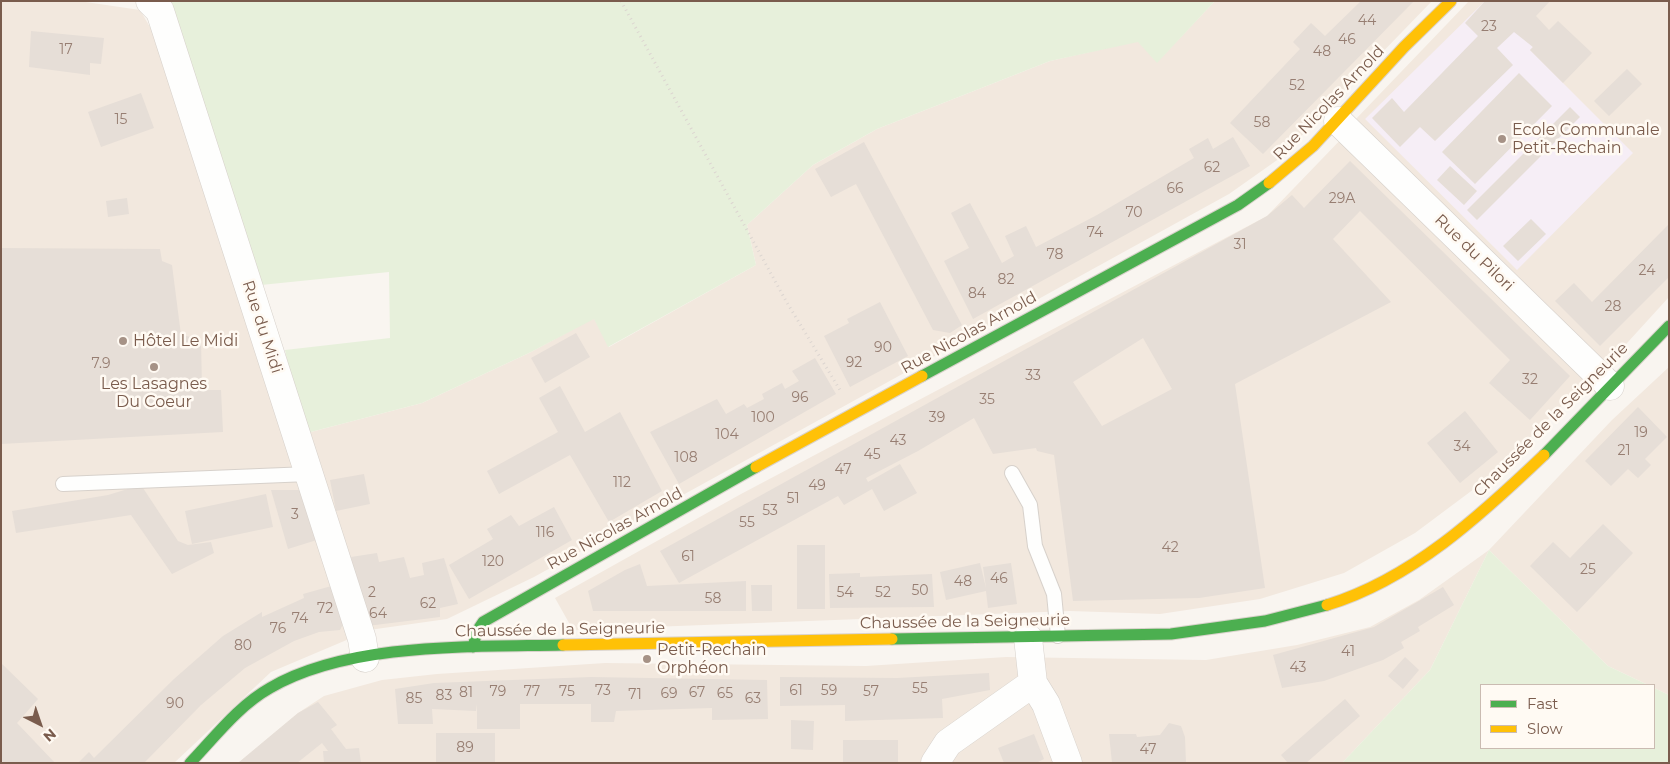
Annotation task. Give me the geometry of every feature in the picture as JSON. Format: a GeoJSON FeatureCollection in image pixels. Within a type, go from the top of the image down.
{"type":"FeatureCollection","features":[{"type":"Feature","properties":{"kind":"main road","name":"Rue Nicolas Arnold"},"geometry":{"type":"LineString","coordinates":[[473,647],[477,631],[483,622],[854,414],[1238,205],[1280,176],[1338,121],[1404,47],[1451,1]]}},
{"type":"Feature","properties":{"kind":"main road","name":"Chaussée de la Seigneurie"},"geometry":{"type":"LineString","coordinates":[[190,763],[247,704],[276,685],[324,667],[365,658],[421,650],[473,647],[1171,634],[1215,629],[1322,607],[1357,595],[1393,576],[1437,547],[1470,521],[1507,490],[1669,326]]}},
{"type":"Feature","properties":{"kind":"street","name":"Rue du Midi"},"geometry":{"type":"LineString","coordinates":[[150,1],[160,11],[310,474],[362,639],[365,658]]}},
{"type":"Feature","properties":{"kind":"street","name":"Rue du Pilori"},"geometry":{"type":"LineString","coordinates":[[1338,121],[1610,386]]}},
{"type":"Feature","properties":{"kind":"street"},"geometry":{"type":"LineString","coordinates":[[1028,638],[1033,683],[1046,704],[1068,763]]}},
{"type":"Feature","properties":{"kind":"street"},"geometry":{"type":"LineString","coordinates":[[935,763],[948,743],[1033,683]]}},
{"type":"Feature","properties":{"kind":"lane"},"geometry":{"type":"LineString","coordinates":[[1012,473],[1030,505],[1035,546],[1054,594],[1058,636]]}},
{"type":"Feature","properties":{"kind":"lane"},"geometry":{"type":"LineString","coordinates":[[63,484],[310,474]]}},
{"type":"Feature","properties":{"kind":"path"},"geometry":{"type":"LineString","coordinates":[[621,1],[786,301],[854,414]]}},
{"type":"Feature","properties":{"kind":"shaded area"},"geometry":{"type":"Polygon","coordinates":[[[1,1],[79,1],[140,10],[167,56],[356,636],[271,672],[174,763],[1,763],[1,1]]]}},
{"type":"Feature","properties":{"kind":"shaded area"},"geometry":{"type":"Polygon","coordinates":[[[1215,1],[1432,1],[1280,158],[1229,194],[534,577],[447,619],[369,630],[303,434],[422,403],[529,353],[594,318],[609,347],[756,265],[747,225],[813,165],[877,129],[1050,61],[1138,41],[1157,62],[1215,1]]]}},
{"type":"Feature","properties":{"kind":"shaded area"},"geometry":{"type":"Polygon","coordinates":[[[1469,1],[1669,1],[1669,297],[1607,365],[1354,121],[1469,1]]]}},
{"type":"Feature","properties":{"kind":"shaded area","name":"Ecole Communale Petit-Rechain"},"geometry":{"type":"Polygon","coordinates":[[[1484,2],[1533,47],[1530,50],[1633,153],[1517,270],[1365,119],[1484,2]]]}},
{"type":"Feature","properties":{"kind":"shaded area"},"geometry":{"type":"Polygon","coordinates":[[[1347,133],[1590,377],[1494,474],[1415,533],[1344,573],[1260,599],[1160,614],[1070,611],[573,630],[555,598],[741,494],[1267,216],[1347,133]]]}},
{"type":"Feature","properties":{"kind":"shaded area"},"geometry":{"type":"Polygon","coordinates":[[[1669,367],[1669,695],[1655,688],[1655,684],[1646,684],[1608,666],[1489,550],[1612,420],[1669,367]]]}},
{"type":"Feature","properties":{"kind":"shaded area"},"geometry":{"type":"Polygon","coordinates":[[[1489,550],[1430,670],[1342,763],[238,763],[298,713],[324,696],[382,680],[437,674],[605,663],[866,666],[1006,657],[1206,660],[1297,645],[1370,627],[1419,600],[1489,550]]]}},
{"type":"Feature","properties":{"kind":"green space"},"geometry":{"type":"Polygon","coordinates":[[[171,1],[1215,1],[1157,63],[1138,42],[1050,61],[877,129],[813,165],[747,225],[756,265],[608,347],[594,319],[529,353],[422,403],[303,434],[285,350],[390,338],[389,272],[261,285],[168,14],[171,1]]]}},
{"type":"Feature","properties":{"kind":"green space"},"geometry":{"type":"Polygon","coordinates":[[[1489,550],[1608,666],[1646,684],[1480,684],[1480,749],[1655,749],[1655,688],[1669,695],[1669,763],[1342,763],[1430,670],[1489,550]]]}},
{"type":"Feature","properties":{"kind":"building"},"geometry":{"type":"Polygon","coordinates":[[[1361,1],[1414,1],[1263,154],[1230,123],[1300,49],[1293,42],[1311,23],[1325,36],[1361,1]]]}},
{"type":"Feature","properties":{"kind":"building"},"geometry":{"type":"Polygon","coordinates":[[[1485,1],[1550,1],[1536,16],[1549,30],[1558,21],[1592,53],[1563,83],[1530,50],[1533,47],[1514,32],[1497,48],[1513,65],[1435,141],[1420,127],[1400,147],[1372,118],[1392,98],[1404,112],[1478,36],[1465,23],[1485,1]]]}},
{"type":"Feature","properties":{"kind":"building"},"geometry":{"type":"Polygon","coordinates":[[[31,31],[104,38],[101,64],[90,63],[90,75],[29,67],[31,31]]]}},
{"type":"Feature","properties":{"kind":"building"},"geometry":{"type":"Polygon","coordinates":[[[1627,69],[1642,84],[1609,116],[1594,101],[1627,69]]]}},
{"type":"Feature","properties":{"kind":"building"},"geometry":{"type":"Polygon","coordinates":[[[1519,73],[1552,106],[1475,184],[1442,152],[1519,73]]]}},
{"type":"Feature","properties":{"kind":"building"},"geometry":{"type":"Polygon","coordinates":[[[141,93],[154,128],[101,147],[88,112],[141,93]]]}},
{"type":"Feature","properties":{"kind":"building"},"geometry":{"type":"Polygon","coordinates":[[[1570,107],[1580,117],[1477,220],[1467,210],[1570,107]]]}},
{"type":"Feature","properties":{"kind":"building"},"geometry":{"type":"Polygon","coordinates":[[[1233,137],[1250,166],[973,319],[944,261],[969,248],[951,213],[970,203],[1002,263],[1014,256],[1005,236],[1026,226],[1036,247],[1097,215],[1194,158],[1189,149],[1208,138],[1213,149],[1233,137]]]}},
{"type":"Feature","properties":{"kind":"building"},"geometry":{"type":"Polygon","coordinates":[[[864,142],[962,325],[950,333],[933,330],[856,184],[831,197],[815,169],[864,142]]]}},
{"type":"Feature","properties":{"kind":"building"},"geometry":{"type":"Polygon","coordinates":[[[1350,161],[1570,376],[1530,420],[1489,383],[1510,360],[1360,211],[1333,239],[1391,302],[1235,384],[1265,588],[1199,598],[1073,601],[1054,455],[1037,451],[1036,448],[993,454],[974,418],[918,451],[866,478],[868,482],[900,464],[917,493],[884,511],[872,489],[844,505],[838,496],[679,583],[660,551],[1267,216],[1292,195],[1304,208],[1350,161]],[[1143,338],[1073,382],[1102,426],[1172,389],[1143,338]]]}},
{"type":"Feature","properties":{"kind":"building"},"geometry":{"type":"Polygon","coordinates":[[[1450,166],[1477,191],[1464,205],[1437,180],[1450,166]]]}},
{"type":"Feature","properties":{"kind":"building"},"geometry":{"type":"Polygon","coordinates":[[[127,198],[129,214],[108,217],[106,201],[127,198]]]}},
{"type":"Feature","properties":{"kind":"building"},"geometry":{"type":"Polygon","coordinates":[[[1531,219],[1546,234],[1518,261],[1503,246],[1531,219]]]}},
{"type":"Feature","properties":{"kind":"building"},"geometry":{"type":"Polygon","coordinates":[[[1669,224],[1669,277],[1600,346],[1555,301],[1574,283],[1592,302],[1669,224]]]}},
{"type":"Feature","properties":{"kind":"building"},"geometry":{"type":"Polygon","coordinates":[[[1,248],[160,249],[162,261],[172,265],[181,335],[201,339],[202,390],[221,390],[223,432],[1,444],[1,248]]]}},
{"type":"Feature","properties":{"kind":"building"},"geometry":{"type":"Polygon","coordinates":[[[880,302],[908,356],[850,387],[824,336],[849,323],[847,319],[880,302]]]}},
{"type":"Feature","properties":{"kind":"building"},"geometry":{"type":"Polygon","coordinates":[[[576,333],[590,357],[545,383],[531,358],[576,333]]]}},
{"type":"Feature","properties":{"kind":"building"},"geometry":{"type":"Polygon","coordinates":[[[815,358],[836,394],[679,484],[650,432],[717,399],[726,414],[744,404],[747,408],[764,399],[762,394],[782,383],[785,389],[799,381],[792,371],[815,358]]]}},
{"type":"Feature","properties":{"kind":"building"},"geometry":{"type":"Polygon","coordinates":[[[560,386],[585,432],[620,412],[662,491],[609,522],[570,455],[499,494],[487,471],[558,432],[539,398],[560,386]]]}},
{"type":"Feature","properties":{"kind":"building"},"geometry":{"type":"Polygon","coordinates":[[[1638,407],[1667,437],[1645,459],[1651,465],[1638,478],[1628,469],[1611,486],[1585,461],[1638,407]]]}},
{"type":"Feature","properties":{"kind":"building"},"geometry":{"type":"Polygon","coordinates":[[[1465,411],[1498,452],[1460,483],[1427,443],[1465,411]]]}},
{"type":"Feature","properties":{"kind":"building"},"geometry":{"type":"Polygon","coordinates":[[[364,474],[370,504],[336,511],[330,480],[364,474]]]}},
{"type":"Feature","properties":{"kind":"building"},"geometry":{"type":"Polygon","coordinates":[[[141,485],[178,541],[188,545],[211,542],[214,553],[172,574],[131,515],[16,533],[12,511],[108,495],[141,485]]]}},
{"type":"Feature","properties":{"kind":"building"},"geometry":{"type":"Polygon","coordinates":[[[271,490],[304,490],[320,539],[288,549],[271,490]]]}},
{"type":"Feature","properties":{"kind":"building"},"geometry":{"type":"Polygon","coordinates":[[[266,494],[273,527],[192,544],[185,511],[266,494]]]}},
{"type":"Feature","properties":{"kind":"building"},"geometry":{"type":"Polygon","coordinates":[[[554,507],[572,540],[469,599],[449,565],[493,539],[487,529],[511,515],[519,526],[554,507]]]}},
{"type":"Feature","properties":{"kind":"building"},"geometry":{"type":"Polygon","coordinates":[[[1603,524],[1633,553],[1577,612],[1530,566],[1553,542],[1570,558],[1603,524]]]}},
{"type":"Feature","properties":{"kind":"building"},"geometry":{"type":"Polygon","coordinates":[[[797,545],[825,545],[825,609],[797,609],[797,545]]]}},
{"type":"Feature","properties":{"kind":"building"},"geometry":{"type":"Polygon","coordinates":[[[377,553],[379,562],[404,557],[410,578],[424,575],[422,563],[444,558],[458,604],[440,608],[440,617],[367,626],[351,557],[377,553]]]}},
{"type":"Feature","properties":{"kind":"building"},"geometry":{"type":"Polygon","coordinates":[[[980,563],[986,588],[983,567],[1011,563],[1017,604],[988,608],[986,591],[946,600],[940,572],[980,563]]]}},
{"type":"Feature","properties":{"kind":"building"},"geometry":{"type":"Polygon","coordinates":[[[640,564],[647,586],[746,581],[746,611],[593,611],[588,591],[625,570],[640,564]]]}},
{"type":"Feature","properties":{"kind":"building"},"geometry":{"type":"Polygon","coordinates":[[[860,573],[860,577],[932,574],[934,607],[830,608],[829,574],[860,573]]]}},
{"type":"Feature","properties":{"kind":"building"},"geometry":{"type":"Polygon","coordinates":[[[335,585],[345,620],[340,630],[319,632],[294,641],[245,668],[201,705],[144,763],[78,763],[89,752],[94,758],[174,679],[223,636],[262,612],[262,617],[304,598],[303,594],[335,585]]]}},
{"type":"Feature","properties":{"kind":"building"},"geometry":{"type":"Polygon","coordinates":[[[751,585],[772,585],[772,611],[752,611],[751,585]]]}},
{"type":"Feature","properties":{"kind":"building"},"geometry":{"type":"Polygon","coordinates":[[[1443,587],[1454,605],[1418,627],[1420,631],[1401,642],[1404,648],[1383,660],[1324,681],[1282,688],[1273,655],[1374,627],[1443,587]]]}},
{"type":"Feature","properties":{"kind":"building"},"geometry":{"type":"Polygon","coordinates":[[[1405,657],[1419,670],[1403,689],[1388,676],[1405,657]]]}},
{"type":"Feature","properties":{"kind":"building"},"geometry":{"type":"Polygon","coordinates":[[[1,663],[38,699],[17,723],[55,763],[4,763],[1,760],[1,663]]]}},
{"type":"Feature","properties":{"kind":"building"},"geometry":{"type":"Polygon","coordinates":[[[989,673],[990,690],[942,699],[943,718],[845,721],[845,705],[780,706],[780,677],[897,678],[989,673]]]}},
{"type":"Feature","properties":{"kind":"building"},"geometry":{"type":"Polygon","coordinates":[[[591,677],[767,680],[768,719],[712,720],[712,708],[616,711],[614,722],[591,722],[591,704],[520,704],[520,729],[477,729],[477,704],[476,711],[432,709],[433,724],[398,724],[395,689],[434,683],[591,677]]]}},
{"type":"Feature","properties":{"kind":"building"},"geometry":{"type":"Polygon","coordinates":[[[1345,699],[1360,716],[1306,763],[1288,763],[1281,755],[1345,699]]]}},
{"type":"Feature","properties":{"kind":"building"},"geometry":{"type":"Polygon","coordinates":[[[318,702],[337,725],[331,729],[346,749],[359,748],[361,763],[324,763],[323,751],[328,751],[322,743],[297,763],[238,763],[298,713],[318,702]]]}},
{"type":"Feature","properties":{"kind":"building"},"geometry":{"type":"Polygon","coordinates":[[[791,720],[814,721],[813,750],[791,749],[791,720]]]}},
{"type":"Feature","properties":{"kind":"building"},"geometry":{"type":"Polygon","coordinates":[[[1169,723],[1181,726],[1185,737],[1186,763],[1112,763],[1109,734],[1136,734],[1137,737],[1160,735],[1169,723]]]}},
{"type":"Feature","properties":{"kind":"building"},"geometry":{"type":"Polygon","coordinates":[[[436,733],[495,733],[495,763],[436,763],[436,733]]]}},
{"type":"Feature","properties":{"kind":"building"},"geometry":{"type":"Polygon","coordinates":[[[1034,734],[1044,759],[1036,763],[1004,763],[998,748],[1034,734]]]}},
{"type":"Feature","properties":{"kind":"building"},"geometry":{"type":"Polygon","coordinates":[[[843,740],[898,740],[898,763],[843,763],[843,740]]]}},
{"type":"Feature","properties":{"kind":"traffic: fast"},"geometry":{"type":"LineString","coordinates":[[922,376],[1238,205],[1269,183]]}},
{"type":"Feature","properties":{"kind":"traffic: fast"},"geometry":{"type":"LineString","coordinates":[[1544,455],[1669,326]]}},
{"type":"Feature","properties":{"kind":"traffic: fast"},"geometry":{"type":"LineString","coordinates":[[473,647],[477,631],[483,622],[756,467]]}},
{"type":"Feature","properties":{"kind":"traffic: fast"},"geometry":{"type":"LineString","coordinates":[[892,639],[1171,634],[1265,621],[1327,605]]}},
{"type":"Feature","properties":{"kind":"traffic: fast"},"geometry":{"type":"LineString","coordinates":[[190,763],[227,722],[258,695],[302,673],[336,662],[412,650],[452,647],[563,645]]}},
{"type":"Feature","properties":{"kind":"traffic: slow"},"geometry":{"type":"LineString","coordinates":[[1269,183],[1313,146],[1404,47],[1451,1]]}},
{"type":"Feature","properties":{"kind":"traffic: slow"},"geometry":{"type":"LineString","coordinates":[[756,467],[922,376]]}},
{"type":"Feature","properties":{"kind":"traffic: slow"},"geometry":{"type":"LineString","coordinates":[[1327,605],[1358,594],[1388,579],[1444,543],[1544,455]]}},
{"type":"Feature","properties":{"kind":"traffic: slow"},"geometry":{"type":"LineString","coordinates":[[563,645],[892,639]]}},
{"type":"Feature","properties":{"kind":"place","name":"Ecole Communale Petit-Rechain"},"geometry":{"type":"Point","coordinates":[1502,139]}},
{"type":"Feature","properties":{"kind":"place","name":"Hôtel Le Midi"},"geometry":{"type":"Point","coordinates":[123,341]}},
{"type":"Feature","properties":{"kind":"place","name":"Les Lasagnes Du Coeur"},"geometry":{"type":"Point","coordinates":[154,367]}},
{"type":"Feature","properties":{"kind":"place","name":"Petit-Rechain Orphéon"},"geometry":{"type":"Point","coordinates":[647,659]}}]}
